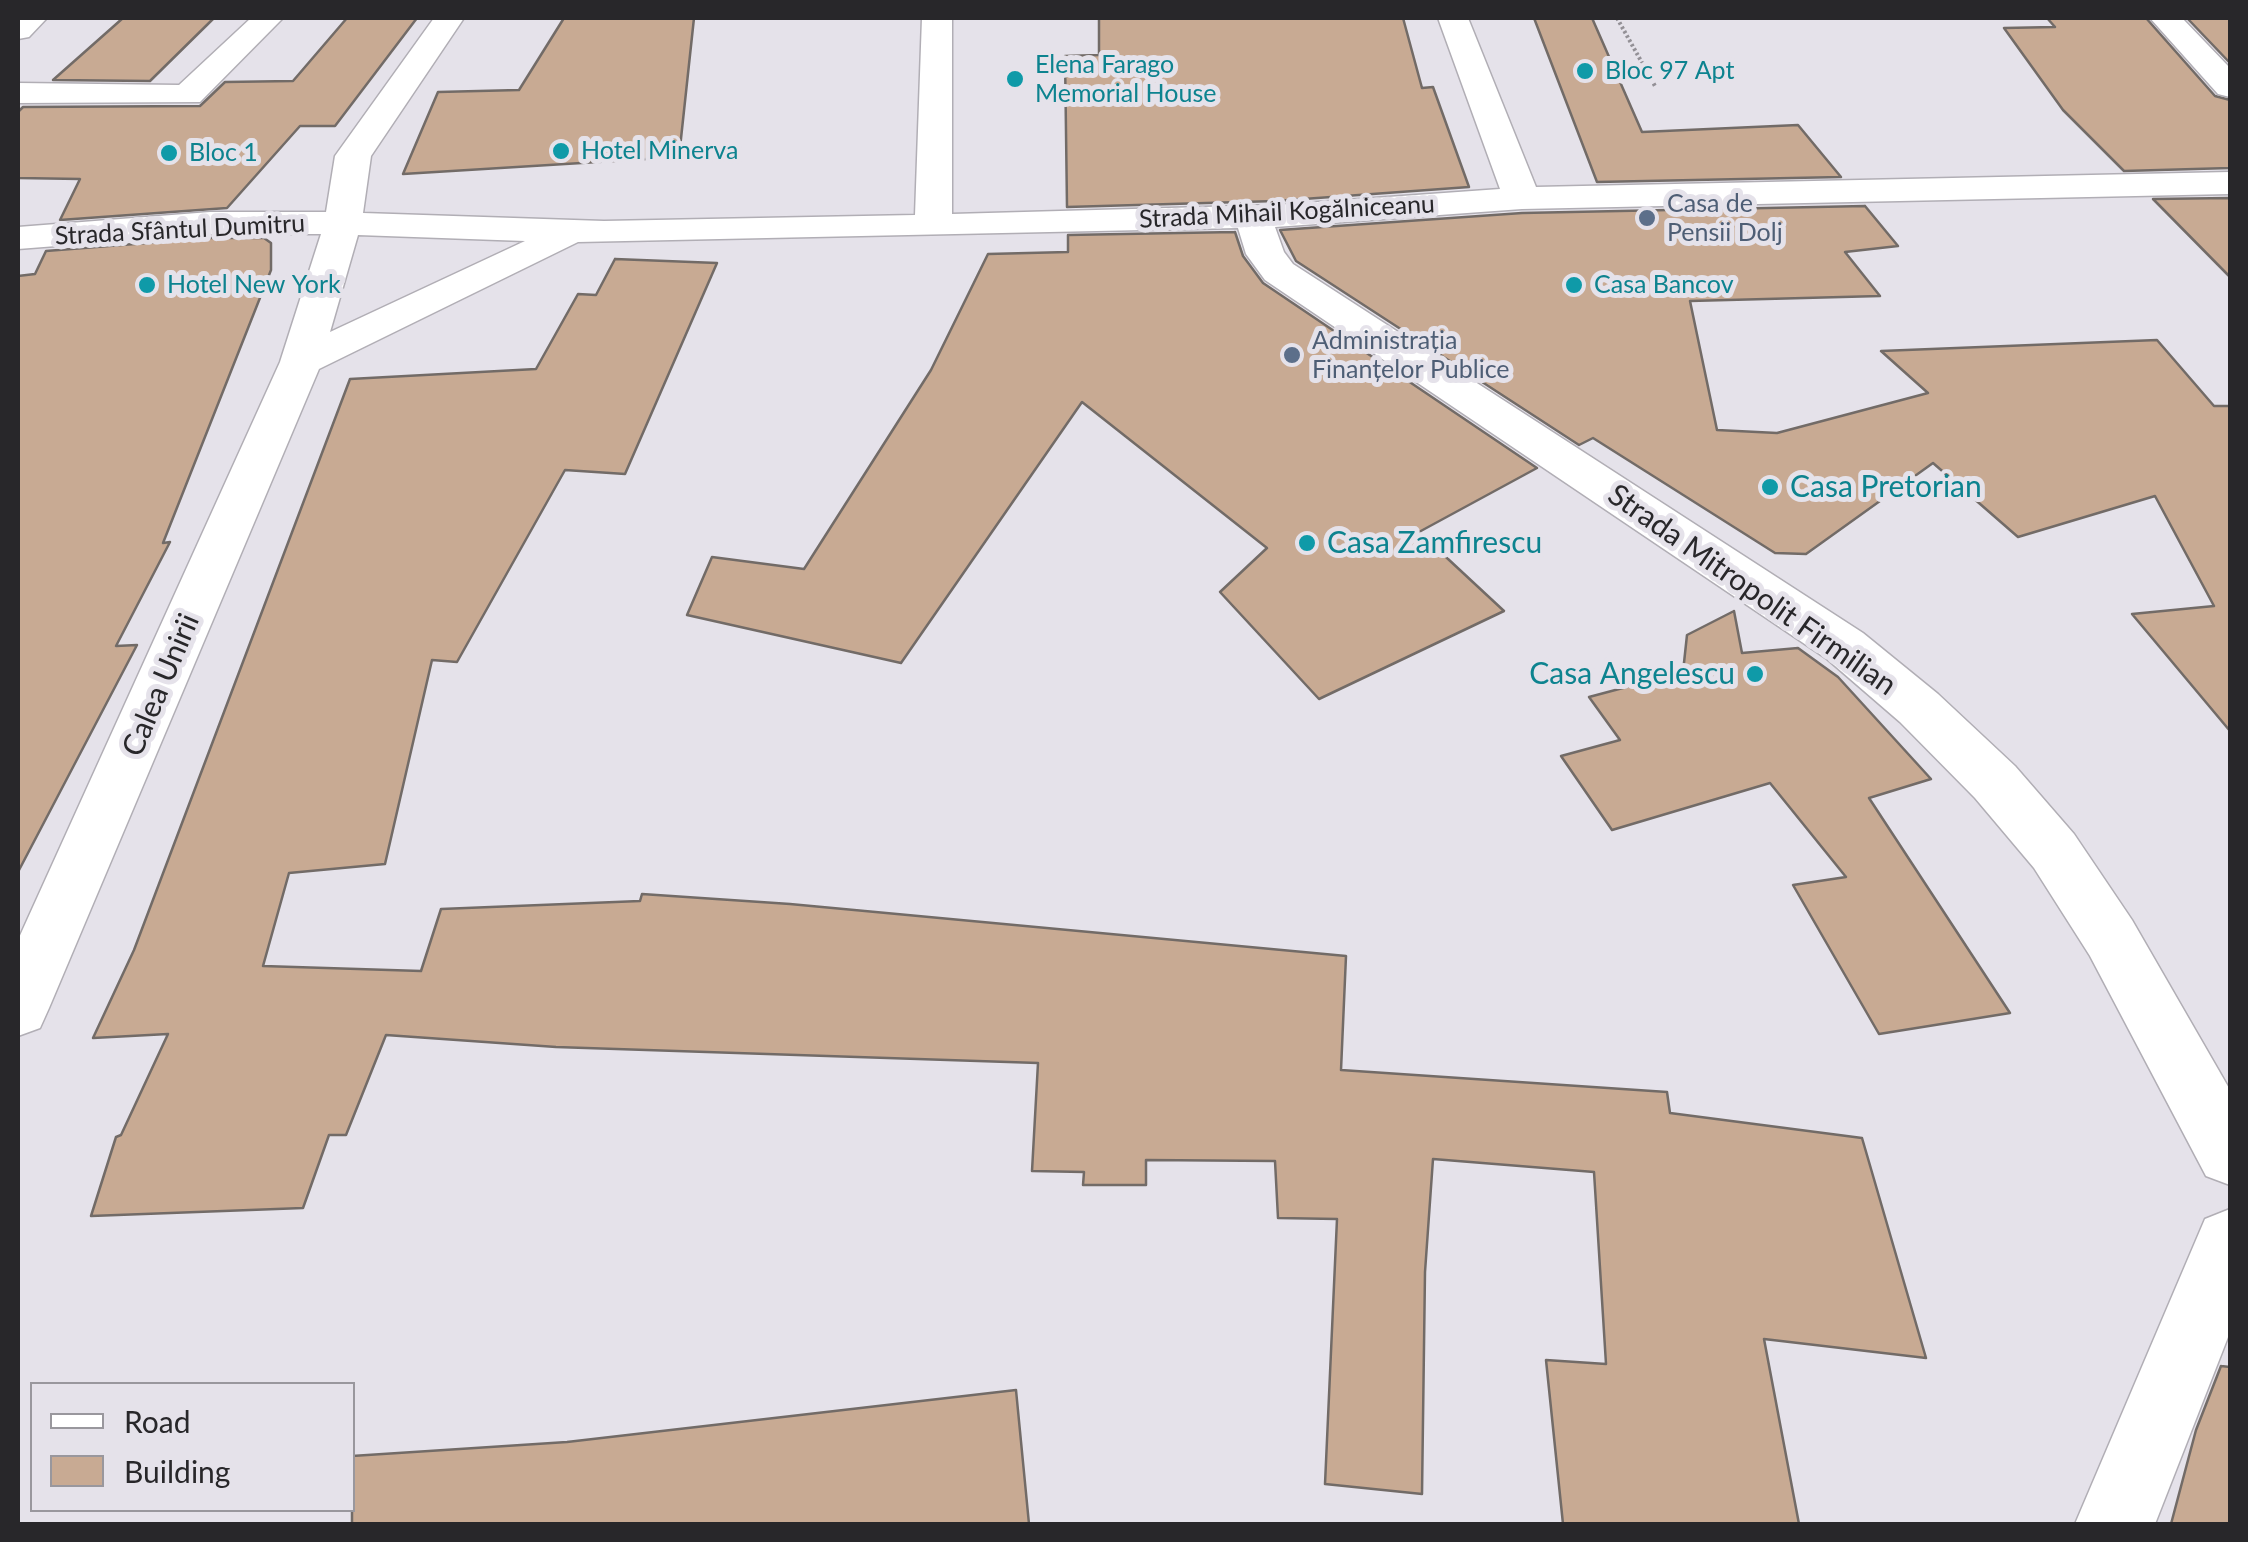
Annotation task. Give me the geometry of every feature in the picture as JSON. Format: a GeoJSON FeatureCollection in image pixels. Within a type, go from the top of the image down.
{"type":"FeatureCollection","features":[{"type":"Feature","properties":{"kind":"street"},"geometry":{"type":"LineString","coordinates":[[18,30],[32,18]]}},
{"type":"Feature","properties":{"kind":"street"},"geometry":{"type":"LineString","coordinates":[[18,93],[188,94],[268,18]]}},
{"type":"Feature","properties":{"kind":"street","name":"Calea Unirii"},"geometry":{"type":"LineString","coordinates":[[18,1008],[301,362],[343,223],[353,156],[449,18]]}},
{"type":"Feature","properties":{"kind":"street"},"geometry":{"type":"LineString","coordinates":[[933,226],[937,18]]}},
{"type":"Feature","properties":{"kind":"street"},"geometry":{"type":"LineString","coordinates":[[1453,18],[1522,198]]}},
{"type":"Feature","properties":{"kind":"street"},"geometry":{"type":"LineString","coordinates":[[2164,18],[2230,87]]}},
{"type":"Feature","properties":{"kind":"street","name":"Strada Mihail Kogălniceanu"},"geometry":{"type":"LineString","coordinates":[[343,223],[575,232],[933,226],[1254,216],[1522,198],[2230,183]]}},
{"type":"Feature","properties":{"kind":"street","name":"Strada Mitropolit Firmilian"},"geometry":{"type":"LineString","coordinates":[[1254,216],[1265,254],[1280,272],[1844,646],[1919,708],[1995,782],[2054,850],[2111,938],[2230,1154]]}},
{"type":"Feature","properties":{"kind":"street","name":"Strada Sfântul Dumitru"},"geometry":{"type":"LineString","coordinates":[[18,238],[210,224],[343,223]]}},
{"type":"Feature","properties":{"kind":"street"},"geometry":{"type":"LineString","coordinates":[[301,362],[575,232]]}},
{"type":"Feature","properties":{"kind":"street"},"geometry":{"type":"LineString","coordinates":[[2115,1524],[2230,1244]]}},
{"type":"Feature","properties":{"kind":"path"},"geometry":{"type":"LineString","coordinates":[[1616,18],[1655,86]]}},
{"type":"Feature","properties":{"kind":"building"},"geometry":{"type":"Polygon","coordinates":[[[123,18],[214,18],[150,81],[53,80],[123,18]]]}},
{"type":"Feature","properties":{"kind":"building"},"geometry":{"type":"Polygon","coordinates":[[[347,18],[417,18],[335,126],[300,126],[227,208],[60,220],[80,179],[18,178],[18,112],[23,107],[200,106],[225,82],[293,81],[347,18]]]}},
{"type":"Feature","properties":{"kind":"building"},"geometry":{"type":"Polygon","coordinates":[[[564,18],[694,18],[679,157],[403,174],[438,92],[519,90],[564,18]]]}},
{"type":"Feature","properties":{"kind":"building"},"geometry":{"type":"Polygon","coordinates":[[[1099,18],[1403,18],[1422,88],[1433,87],[1469,187],[1276,201],[1067,207],[1065,56],[1099,55],[1099,18]]]}},
{"type":"Feature","properties":{"kind":"building","name":"Bloc 97 Apt"},"geometry":{"type":"Polygon","coordinates":[[[1534,18],[1592,18],[1642,132],[1798,125],[1841,177],[1597,182],[1534,18]]]}},
{"type":"Feature","properties":{"kind":"building"},"geometry":{"type":"Polygon","coordinates":[[[2047,18],[2146,18],[2215,96],[2230,100],[2230,168],[2124,171],[2063,110],[2004,28],[2055,27],[2047,18]]]}},
{"type":"Feature","properties":{"kind":"building"},"geometry":{"type":"Polygon","coordinates":[[[2187,18],[2230,18],[2230,63],[2187,18]]]}},
{"type":"Feature","properties":{"kind":"building"},"geometry":{"type":"Polygon","coordinates":[[[2230,198],[2230,277],[2153,199],[2230,198]]]}},
{"type":"Feature","properties":{"kind":"building"},"geometry":{"type":"Polygon","coordinates":[[[1865,206],[1898,246],[1845,252],[1880,296],[1690,301],[1717,430],[1777,433],[1928,393],[1881,351],[2157,340],[2214,406],[2230,406],[2230,731],[2132,614],[2214,606],[2155,496],[2018,537],[1933,463],[1806,554],[1775,553],[1593,438],[1579,445],[1296,261],[1280,230],[1522,213],[1865,206]]]}},
{"type":"Feature","properties":{"kind":"building"},"geometry":{"type":"Polygon","coordinates":[[[1235,232],[1243,256],[1263,283],[1537,468],[1419,532],[1504,611],[1319,699],[1220,592],[1267,548],[1082,402],[901,663],[687,615],[712,557],[804,569],[931,370],[988,254],[1068,252],[1068,235],[1235,232]]]}},
{"type":"Feature","properties":{"kind":"building"},"geometry":{"type":"Polygon","coordinates":[[[210,238],[264,238],[271,243],[271,270],[163,543],[170,542],[116,646],[137,645],[18,872],[18,276],[35,274],[46,251],[210,238]]]}},
{"type":"Feature","properties":{"kind":"building"},"geometry":{"type":"Polygon","coordinates":[[[615,259],[717,263],[625,474],[565,470],[457,662],[432,660],[385,864],[289,873],[263,966],[421,971],[441,909],[640,901],[642,894],[790,904],[1346,956],[1341,1070],[1667,1092],[1670,1113],[1862,1138],[1926,1358],[1764,1339],[1799,1524],[1563,1524],[1546,1360],[1606,1364],[1594,1172],[1433,1159],[1425,1272],[1422,1494],[1325,1484],[1337,1219],[1278,1218],[1275,1161],[1146,1160],[1146,1185],[1083,1185],[1084,1172],[1032,1171],[1038,1063],[556,1047],[386,1035],[346,1135],[329,1135],[303,1208],[91,1216],[116,1137],[121,1135],[168,1034],[93,1038],[134,950],[350,379],[536,369],[578,294],[596,295],[615,259]]]}},
{"type":"Feature","properties":{"kind":"building"},"geometry":{"type":"Polygon","coordinates":[[[1734,611],[1742,653],[1798,648],[1838,677],[1931,779],[1869,798],[2010,1013],[1879,1034],[1793,885],[1846,877],[1770,783],[1612,830],[1561,756],[1620,740],[1589,697],[1683,672],[1687,635],[1734,611]]]}},
{"type":"Feature","properties":{"kind":"building"},"geometry":{"type":"Polygon","coordinates":[[[2221,1366],[2230,1367],[2230,1524],[2171,1524],[2196,1430],[2221,1366]]]}},
{"type":"Feature","properties":{"kind":"building"},"geometry":{"type":"Polygon","coordinates":[[[1016,1390],[1029,1524],[352,1524],[355,1456],[567,1442],[1016,1390]]]}},
{"type":"Feature","properties":{"kind":"place","name":"Bloc 97 Apt"},"geometry":{"type":"Point","coordinates":[1585,71]}},
{"type":"Feature","properties":{"kind":"place","name":"Elena Farago Memorial House"},"geometry":{"type":"Point","coordinates":[1015,79]}},
{"type":"Feature","properties":{"kind":"place","name":"Hotel Minerva"},"geometry":{"type":"Point","coordinates":[561,151]}},
{"type":"Feature","properties":{"kind":"place","name":"Bloc 1"},"geometry":{"type":"Point","coordinates":[169,153]}},
{"type":"Feature","properties":{"kind":"place","name":"Casa de Pensii Dolj"},"geometry":{"type":"Point","coordinates":[1647,218]}},
{"type":"Feature","properties":{"kind":"place","name":"Hotel New York"},"geometry":{"type":"Point","coordinates":[147,285]}},
{"type":"Feature","properties":{"kind":"place","name":"Casa Bancov"},"geometry":{"type":"Point","coordinates":[1574,285]}},
{"type":"Feature","properties":{"kind":"place","name":"Administrația Finanțelor Publice"},"geometry":{"type":"Point","coordinates":[1292,355]}},
{"type":"Feature","properties":{"kind":"place","name":"Casa Pretorian"},"geometry":{"type":"Point","coordinates":[1770,487]}},
{"type":"Feature","properties":{"kind":"place","name":"Casa Zamfirescu"},"geometry":{"type":"Point","coordinates":[1307,543]}},
{"type":"Feature","properties":{"kind":"place","name":"Casa Angelescu"},"geometry":{"type":"Point","coordinates":[1755,674]}}]}
